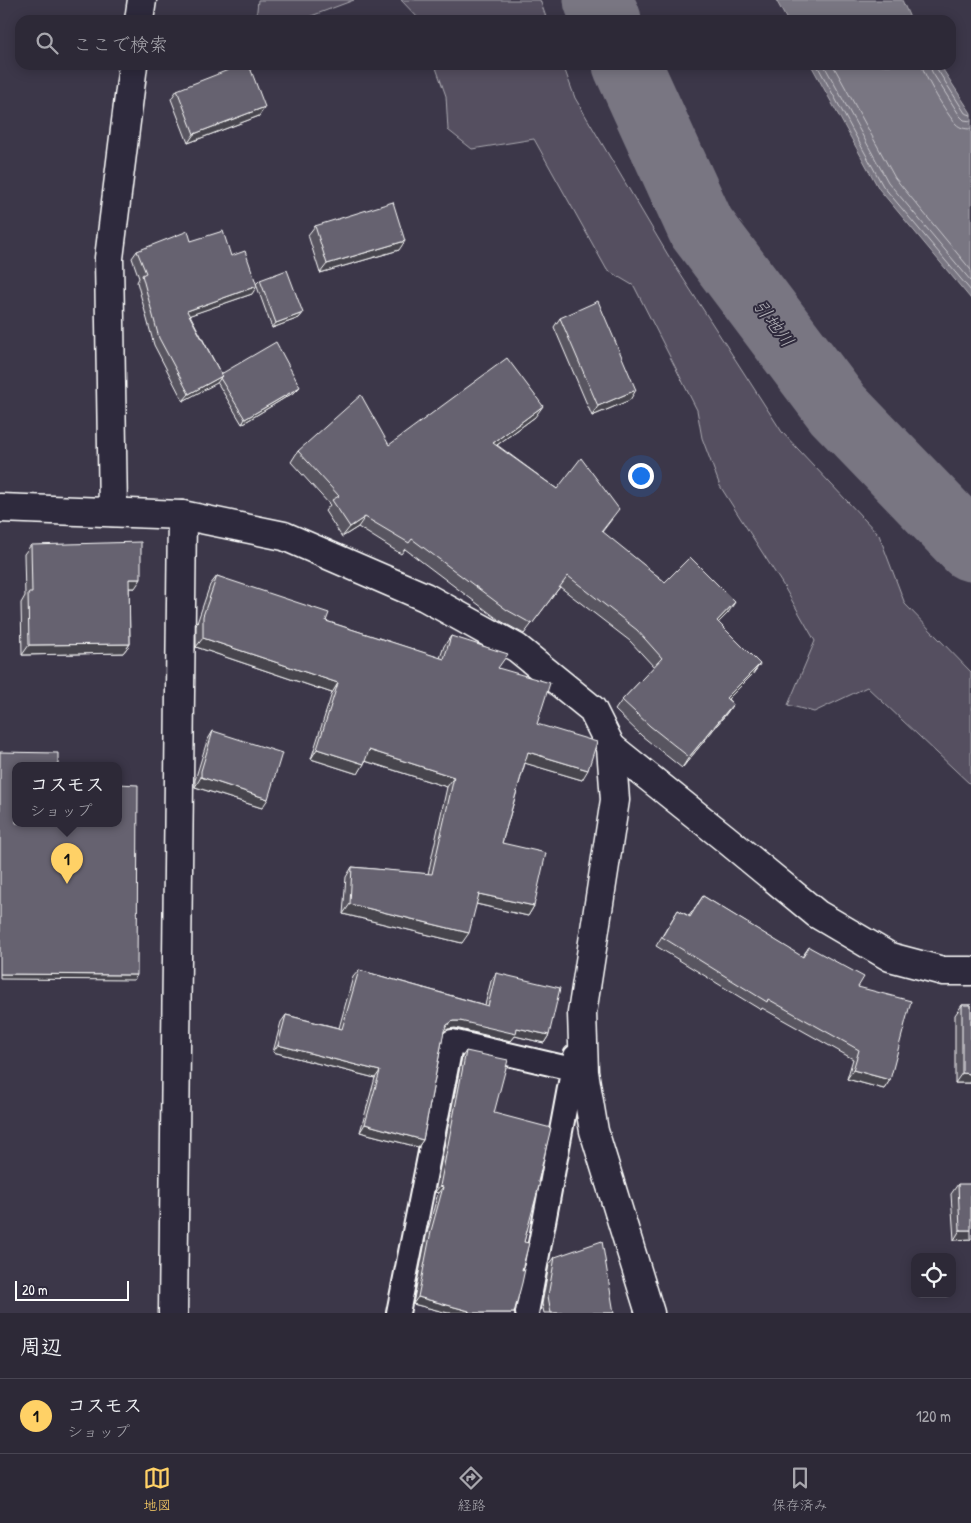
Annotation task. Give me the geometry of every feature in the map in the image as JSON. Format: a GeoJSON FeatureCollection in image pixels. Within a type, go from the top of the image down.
{"type":"FeatureCollection","features":[{"type":"Feature","properties":{"kind":"street"},"geometry":{"type":"LineString","coordinates":[[140,15],[142,0]]}},
{"type":"Feature","properties":{"kind":"street"},"geometry":{"type":"LineString","coordinates":[[113,512],[109,258],[133,70]]}},
{"type":"Feature","properties":{"kind":"street"},"geometry":{"type":"LineString","coordinates":[[0,508],[182,515],[284,536],[425,597],[517,648],[592,709],[611,747],[615,800],[582,1013],[584,1072],[594,1131],[650,1313]]}},
{"type":"Feature","properties":{"kind":"street"},"geometry":{"type":"LineString","coordinates":[[173,1313],[182,515]]}},
{"type":"Feature","properties":{"kind":"street"},"geometry":{"type":"LineString","coordinates":[[611,747],[816,914],[890,957],[943,971],[971,971]]}},
{"type":"Feature","properties":{"kind":"lane"},"geometry":{"type":"LineString","coordinates":[[527,1313],[582,1013]]}},
{"type":"Feature","properties":{"kind":"lane"},"geometry":{"type":"LineString","coordinates":[[398,1313],[452,1041],[572,1069]]}},
{"type":"Feature","properties":{"kind":"shaded area"},"geometry":{"type":"Polygon","coordinates":[[[258,0],[354,0],[314,15],[256,15],[258,0]]]}},
{"type":"Feature","properties":{"kind":"shaded area"},"geometry":{"type":"Polygon","coordinates":[[[401,0],[540,0],[545,15],[415,15],[401,0]]]}},
{"type":"Feature","properties":{"kind":"shaded area"},"geometry":{"type":"Polygon","coordinates":[[[437,70],[565,70],[575,98],[668,255],[782,432],[879,535],[905,604],[971,672],[971,785],[867,687],[814,712],[788,705],[815,641],[783,585],[720,486],[702,438],[697,410],[634,286],[607,270],[534,139],[472,149],[448,130],[446,96],[437,70]]]}},
{"type":"Feature","properties":{"kind":"water"},"geometry":{"type":"Polygon","coordinates":[[[776,0],[902,0],[909,15],[784,15],[776,0]]]}},
{"type":"Feature","properties":{"kind":"water"},"geometry":{"type":"Polygon","coordinates":[[[814,70],[943,70],[971,113],[971,299],[879,189],[814,70]]]}},
{"type":"Feature","properties":{"kind":"building"},"geometry":{"type":"Polygon","coordinates":[[[228,70],[251,70],[265,107],[194,134],[177,90],[228,70]]]}},
{"type":"Feature","properties":{"kind":"building"},"geometry":{"type":"Polygon","coordinates":[[[393,202],[405,241],[327,264],[315,226],[393,202]]]}},
{"type":"Feature","properties":{"kind":"building"},"geometry":{"type":"Polygon","coordinates":[[[188,231],[191,241],[223,231],[231,256],[245,251],[257,286],[187,311],[222,376],[189,394],[159,338],[142,275],[146,273],[137,251],[188,231]]]}},
{"type":"Feature","properties":{"kind":"building"},"geometry":{"type":"Polygon","coordinates":[[[287,270],[303,313],[276,323],[260,280],[287,270]]]}},
{"type":"Feature","properties":{"kind":"building"},"geometry":{"type":"Polygon","coordinates":[[[598,301],[636,390],[598,406],[560,318],[598,301]]]}},
{"type":"Feature","properties":{"kind":"building"},"geometry":{"type":"Polygon","coordinates":[[[276,342],[300,387],[245,419],[220,378],[221,374],[276,342]]]}},
{"type":"Feature","properties":{"kind":"building"},"geometry":{"type":"Polygon","coordinates":[[[507,358],[543,406],[493,443],[557,489],[581,458],[619,509],[602,531],[665,582],[690,557],[735,602],[717,621],[760,664],[726,698],[733,704],[689,757],[650,726],[622,700],[662,658],[637,630],[568,576],[532,624],[507,610],[412,539],[409,543],[365,517],[350,527],[332,500],[339,496],[298,451],[361,395],[389,445],[507,358]]]}},
{"type":"Feature","properties":{"kind":"building"},"geometry":{"type":"Polygon","coordinates":[[[141,542],[141,579],[129,579],[130,644],[29,645],[28,593],[32,593],[31,545],[141,542]]]}},
{"type":"Feature","properties":{"kind":"building"},"geometry":{"type":"Polygon","coordinates":[[[217,576],[329,613],[326,621],[444,659],[451,636],[508,654],[498,668],[550,683],[537,724],[597,742],[588,770],[528,752],[502,843],[546,853],[534,906],[479,894],[469,933],[350,904],[352,867],[432,874],[454,777],[369,750],[364,764],[317,749],[338,683],[203,638],[203,616],[217,576]]]}},
{"type":"Feature","properties":{"kind":"building"},"geometry":{"type":"Polygon","coordinates":[[[213,731],[282,753],[268,799],[201,777],[201,771],[213,731]]]}},
{"type":"Feature","properties":{"kind":"building"},"geometry":{"type":"Polygon","coordinates":[[[0,752],[58,753],[58,762],[12,762],[12,827],[122,827],[122,784],[138,785],[137,975],[0,974],[0,752]]]}},
{"type":"Feature","properties":{"kind":"building"},"geometry":{"type":"Polygon","coordinates":[[[703,896],[803,957],[809,947],[864,977],[858,987],[911,1001],[890,1080],[853,1070],[859,1050],[768,999],[767,1002],[662,937],[678,910],[690,917],[703,896]]]}},
{"type":"Feature","properties":{"kind":"building"},"geometry":{"type":"Polygon","coordinates":[[[359,970],[488,1006],[496,973],[560,988],[549,1035],[517,1028],[516,1034],[460,1021],[453,1021],[447,1025],[444,1031],[423,1140],[365,1124],[380,1071],[278,1045],[286,1015],[342,1029],[359,970]]]}},
{"type":"Feature","properties":{"kind":"building"},"geometry":{"type":"Polygon","coordinates":[[[962,1005],[971,1005],[971,1074],[962,1073],[962,1005]]]}},
{"type":"Feature","properties":{"kind":"building"},"geometry":{"type":"Polygon","coordinates":[[[466,1051],[508,1060],[494,1113],[551,1128],[538,1182],[540,1182],[524,1242],[529,1243],[522,1270],[525,1269],[522,1283],[514,1313],[469,1313],[469,1311],[418,1297],[431,1231],[443,1187],[440,1186],[466,1051]]]}},
{"type":"Feature","properties":{"kind":"building"},"geometry":{"type":"Polygon","coordinates":[[[958,1184],[971,1184],[971,1230],[960,1230],[958,1184]]]}},
{"type":"Feature","properties":{"kind":"building"},"geometry":{"type":"Polygon","coordinates":[[[602,1241],[614,1313],[551,1313],[548,1296],[555,1257],[602,1241]]]}},
{"type":"Feature","properties":{"kind":"waterway","name":"引地川"},"geometry":{"type":"LineString","coordinates":[[598,0],[605,15]]}},
{"type":"Feature","properties":{"kind":"waterway","name":"引地川"},"geometry":{"type":"LineString","coordinates":[[629,70],[701,227],[838,409],[971,547]]}},
{"type":"Feature","properties":{"kind":"place","name":"コスモス"},"geometry":{"type":"Point","coordinates":[67,884]}}]}
